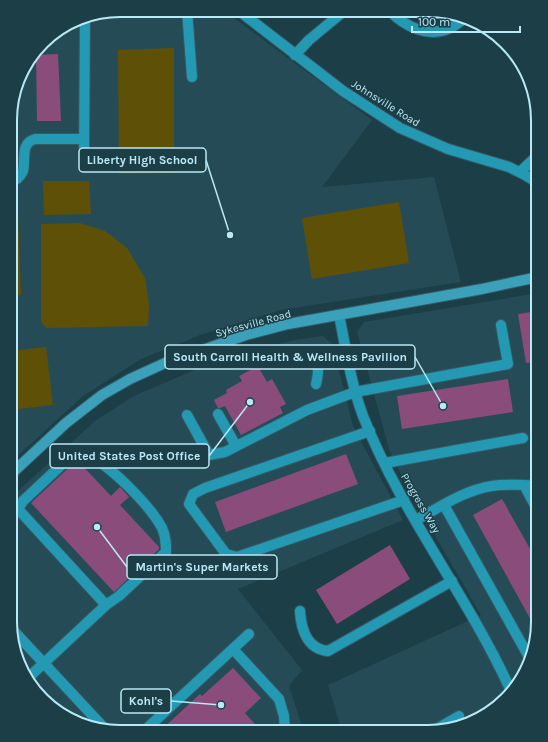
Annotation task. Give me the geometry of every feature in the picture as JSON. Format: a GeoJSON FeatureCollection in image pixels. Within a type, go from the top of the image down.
{"type":"FeatureCollection","features":[{"type":"Feature","properties":{"kind":"main road","name":"Sykesville Road"},"geometry":{"type":"LineString","coordinates":[[17,468],[88,405],[102,395],[130,379],[165,363],[246,335],[288,324],[482,290],[531,279]]}},
{"type":"Feature","properties":{"kind":"street"},"geometry":{"type":"LineString","coordinates":[[188,17],[192,77]]}},
{"type":"Feature","properties":{"kind":"street","name":"Johnsville Road"},"geometry":{"type":"LineString","coordinates":[[247,17],[361,104],[400,128],[448,149],[492,161],[520,172],[531,179]]}},
{"type":"Feature","properties":{"kind":"street"},"geometry":{"type":"LineString","coordinates":[[295,55],[314,36],[337,17]]}},
{"type":"Feature","properties":{"kind":"street"},"geometry":{"type":"LineString","coordinates":[[395,17],[409,26],[424,31],[449,28],[459,22]]}},
{"type":"Feature","properties":{"kind":"street"},"geometry":{"type":"LineString","coordinates":[[84,158],[85,23]]}},
{"type":"Feature","properties":{"kind":"street"},"geometry":{"type":"LineString","coordinates":[[17,179],[22,173],[27,143],[31,140],[35,138],[84,139]]}},
{"type":"Feature","properties":{"kind":"street"},"geometry":{"type":"LineString","coordinates":[[520,172],[531,162]]}},
{"type":"Feature","properties":{"kind":"street","name":"Progress Way"},"geometry":{"type":"LineString","coordinates":[[339,316],[355,392],[370,431],[404,500],[452,581],[490,649],[508,686]]}},
{"type":"Feature","properties":{"kind":"street"},"geometry":{"type":"LineString","coordinates":[[187,415],[209,456],[225,452],[307,410],[355,392],[508,364],[501,324]]}},
{"type":"Feature","properties":{"kind":"street"},"geometry":{"type":"LineString","coordinates":[[302,362],[311,359],[317,365],[319,372],[316,384]]}},
{"type":"Feature","properties":{"kind":"street"},"geometry":{"type":"LineString","coordinates":[[218,414],[236,446]]}},
{"type":"Feature","properties":{"kind":"street"},"geometry":{"type":"LineString","coordinates":[[370,431],[205,488],[193,494],[189,504],[226,554],[238,556],[404,500]]}},
{"type":"Feature","properties":{"kind":"street"},"geometry":{"type":"LineString","coordinates":[[385,463],[523,438]]}},
{"type":"Feature","properties":{"kind":"street"},"geometry":{"type":"LineString","coordinates":[[32,675],[106,605],[119,596],[166,552],[166,539],[156,518],[146,506],[117,476],[90,456],[81,453],[75,454],[28,496],[18,509],[106,605]]}},
{"type":"Feature","properties":{"kind":"street"},"geometry":{"type":"LineString","coordinates":[[524,485],[531,498]]}},
{"type":"Feature","properties":{"kind":"street"},"geometry":{"type":"LineString","coordinates":[[416,520],[468,492],[481,488],[493,486],[531,486]]}},
{"type":"Feature","properties":{"kind":"street"},"geometry":{"type":"LineString","coordinates":[[444,505],[526,654]]}},
{"type":"Feature","properties":{"kind":"street"},"geometry":{"type":"LineString","coordinates":[[300,611],[300,622],[303,633],[318,648],[328,651],[452,581]]}},
{"type":"Feature","properties":{"kind":"street"},"geometry":{"type":"LineString","coordinates":[[151,725],[249,634]]}},
{"type":"Feature","properties":{"kind":"street"},"geometry":{"type":"LineString","coordinates":[[18,635],[99,722]]}},
{"type":"Feature","properties":{"kind":"street"},"geometry":{"type":"LineString","coordinates":[[233,649],[279,699],[284,716],[285,725]]}},
{"type":"Feature","properties":{"kind":"street"},"geometry":{"type":"LineString","coordinates":[[446,723],[459,716]]}},
{"type":"Feature","properties":{"kind":"shaded area"},"geometry":{"type":"Polygon","coordinates":[[[232,17],[372,120],[322,187],[434,177],[461,282],[281,310],[200,335],[139,360],[82,397],[17,457],[18,106],[22,87],[34,63],[52,43],[63,34],[87,22],[106,18],[232,17]]]}},
{"type":"Feature","properties":{"kind":"shaded area"},"geometry":{"type":"Polygon","coordinates":[[[174,48],[174,173],[119,174],[118,50],[174,48]]]}},
{"type":"Feature","properties":{"kind":"shaded area"},"geometry":{"type":"Polygon","coordinates":[[[43,181],[89,181],[91,214],[44,215],[43,181]]]}},
{"type":"Feature","properties":{"kind":"shaded area"},"geometry":{"type":"Polygon","coordinates":[[[399,202],[409,263],[312,279],[302,218],[399,202]]]}},
{"type":"Feature","properties":{"kind":"shaded area"},"geometry":{"type":"Polygon","coordinates":[[[17,214],[18,214],[21,295],[17,295],[17,214]]]}},
{"type":"Feature","properties":{"kind":"shaded area"},"geometry":{"type":"Polygon","coordinates":[[[80,223],[105,231],[127,248],[145,278],[149,304],[148,326],[47,328],[41,322],[41,224],[80,223]]]}},
{"type":"Feature","properties":{"kind":"shaded area"},"geometry":{"type":"Polygon","coordinates":[[[531,294],[531,629],[529,642],[526,655],[514,679],[496,699],[485,708],[474,714],[461,720],[448,723],[435,725],[340,725],[328,685],[481,615],[408,489],[389,449],[357,332],[364,322],[531,294]]]}},
{"type":"Feature","properties":{"kind":"shaded area"},"geometry":{"type":"Polygon","coordinates":[[[323,336],[332,344],[353,426],[403,520],[238,589],[302,670],[289,686],[302,725],[120,725],[93,721],[68,711],[47,695],[34,679],[22,655],[17,622],[17,492],[95,421],[134,396],[220,359],[294,340],[323,336]]]}},
{"type":"Feature","properties":{"kind":"shaded area"},"geometry":{"type":"Polygon","coordinates":[[[46,347],[53,405],[17,409],[17,350],[46,347]]]}},
{"type":"Feature","properties":{"kind":"building"},"geometry":{"type":"Polygon","coordinates":[[[58,54],[61,121],[37,121],[36,60],[41,55],[58,54]]]}},
{"type":"Feature","properties":{"kind":"building"},"geometry":{"type":"Polygon","coordinates":[[[531,312],[531,362],[526,363],[518,314],[531,312]]]}},
{"type":"Feature","properties":{"kind":"building"},"geometry":{"type":"Polygon","coordinates":[[[258,366],[267,382],[272,379],[286,404],[280,407],[283,413],[241,435],[225,406],[218,408],[214,400],[227,393],[226,390],[242,381],[239,376],[258,366]]]}},
{"type":"Feature","properties":{"kind":"building"},"geometry":{"type":"Polygon","coordinates":[[[508,379],[513,412],[402,429],[397,396],[508,379]]]}},
{"type":"Feature","properties":{"kind":"building"},"geometry":{"type":"Polygon","coordinates":[[[346,454],[358,484],[226,532],[215,502],[346,454]]]}},
{"type":"Feature","properties":{"kind":"building"},"geometry":{"type":"Polygon","coordinates":[[[77,460],[111,496],[120,487],[129,497],[120,505],[159,547],[159,549],[114,592],[31,503],[77,460]]]}},
{"type":"Feature","properties":{"kind":"building"},"geometry":{"type":"Polygon","coordinates":[[[502,499],[531,551],[531,620],[473,515],[502,499]]]}},
{"type":"Feature","properties":{"kind":"building"},"geometry":{"type":"Polygon","coordinates":[[[390,545],[410,579],[337,624],[316,590],[390,545]]]}},
{"type":"Feature","properties":{"kind":"building"},"geometry":{"type":"Polygon","coordinates":[[[233,668],[261,698],[245,713],[256,725],[166,725],[200,694],[202,696],[233,668]]]}},
{"type":"Feature","properties":{"kind":"place","name":"Liberty High School"},"geometry":{"type":"Point","coordinates":[230,235]}},
{"type":"Feature","properties":{"kind":"place","name":"United States Post Office"},"geometry":{"type":"Point","coordinates":[250,402]}},
{"type":"Feature","properties":{"kind":"place","name":"South Carroll Health & Wellness Pavilion"},"geometry":{"type":"Point","coordinates":[443,406]}},
{"type":"Feature","properties":{"kind":"place","name":"Martin's Super Markets"},"geometry":{"type":"Point","coordinates":[97,527]}},
{"type":"Feature","properties":{"kind":"place","name":"Kohl's"},"geometry":{"type":"Point","coordinates":[221,705]}}]}
